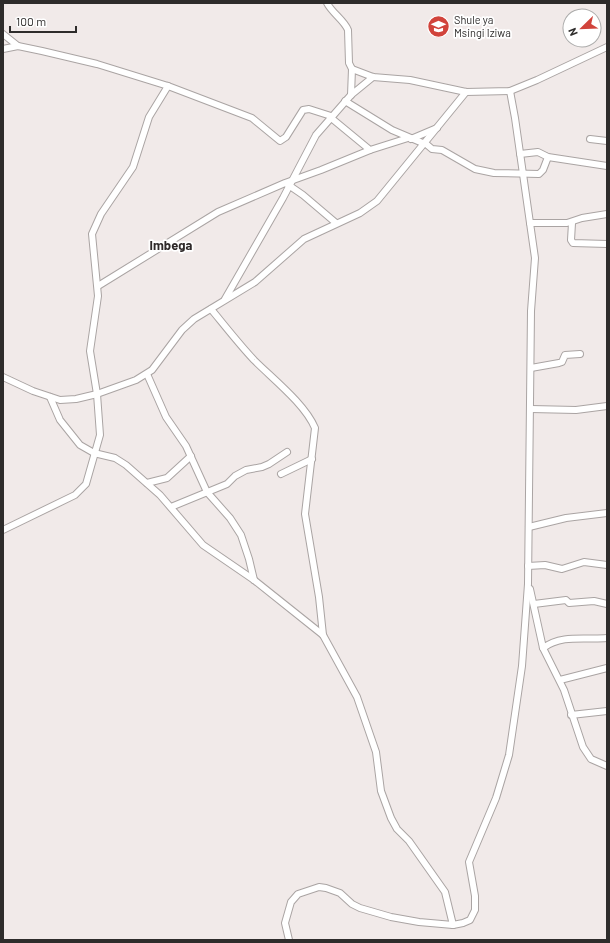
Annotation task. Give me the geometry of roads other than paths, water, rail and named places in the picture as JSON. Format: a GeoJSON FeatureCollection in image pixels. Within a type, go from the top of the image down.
{"type":"FeatureCollection","features":[{"type":"Feature","properties":{"kind":"street"},"geometry":{"type":"LineString","coordinates":[[327,3],[333,14],[347,27],[349,36],[349,62],[352,70],[351,95]]}},
{"type":"Feature","properties":{"kind":"street"},"geometry":{"type":"LineString","coordinates":[[3,34],[18,46]]}},
{"type":"Feature","properties":{"kind":"street"},"geometry":{"type":"LineString","coordinates":[[3,49],[18,46],[97,64],[168,86],[252,118],[280,141],[286,137],[303,110],[309,109],[331,117],[370,150]]}},
{"type":"Feature","properties":{"kind":"street"},"geometry":{"type":"LineString","coordinates":[[352,70],[373,77],[410,80],[466,92],[510,91],[531,83],[607,47]]}},
{"type":"Feature","properties":{"kind":"street"},"geometry":{"type":"LineString","coordinates":[[223,302],[316,135],[345,101],[373,77]]}},
{"type":"Feature","properties":{"kind":"street"},"geometry":{"type":"LineString","coordinates":[[3,530],[80,492],[89,478],[94,453],[100,435],[97,394],[90,345],[96,318],[98,286],[92,241],[94,228],[101,214],[133,167],[149,116],[168,86]]}},
{"type":"Feature","properties":{"kind":"street"},"geometry":{"type":"LineString","coordinates":[[289,940],[285,923],[291,902],[298,894],[319,887],[340,893],[355,907],[391,917],[453,925],[462,924],[470,920],[476,907],[469,862],[496,798],[509,755],[522,666],[528,584],[531,311],[535,258],[510,91]]}},
{"type":"Feature","properties":{"kind":"street"},"geometry":{"type":"LineString","coordinates":[[3,377],[50,397],[60,400],[70,400],[97,394],[148,374],[182,330],[194,319],[255,282],[304,239],[360,212],[377,201],[466,92]]}},
{"type":"Feature","properties":{"kind":"street"},"geometry":{"type":"LineString","coordinates":[[345,101],[392,130],[425,144],[432,149],[442,150],[475,169],[494,173],[540,173],[548,157]]}},
{"type":"Feature","properties":{"kind":"street"},"geometry":{"type":"LineString","coordinates":[[98,286],[212,216],[370,150],[438,128]]}},
{"type":"Feature","properties":{"kind":"street"},"geometry":{"type":"LineString","coordinates":[[590,139],[607,141]]}},
{"type":"Feature","properties":{"kind":"street"},"geometry":{"type":"LineString","coordinates":[[520,154],[538,152],[548,157],[607,166]]}},
{"type":"Feature","properties":{"kind":"street"},"geometry":{"type":"LineString","coordinates":[[289,183],[336,223]]}},
{"type":"Feature","properties":{"kind":"street"},"geometry":{"type":"LineString","coordinates":[[530,223],[572,223],[582,218],[607,214]]}},
{"type":"Feature","properties":{"kind":"street"},"geometry":{"type":"LineString","coordinates":[[572,223],[571,238],[573,243],[607,244]]}},
{"type":"Feature","properties":{"kind":"street"},"geometry":{"type":"LineString","coordinates":[[211,309],[251,357],[284,388],[311,420],[316,431],[305,514],[319,597],[323,635]]}},
{"type":"Feature","properties":{"kind":"street"},"geometry":{"type":"LineString","coordinates":[[531,368],[562,362],[565,355],[580,354]]}},
{"type":"Feature","properties":{"kind":"street"},"geometry":{"type":"LineString","coordinates":[[148,374],[166,417],[186,446],[207,492],[230,518],[241,535],[250,559],[254,580]]}},
{"type":"Feature","properties":{"kind":"street"},"geometry":{"type":"LineString","coordinates":[[50,397],[56,412],[67,430],[80,445],[94,453],[120,461],[148,483],[203,545],[254,580],[323,635],[357,697],[376,752],[381,791],[391,818],[397,829],[409,841],[445,892],[453,925]]}},
{"type":"Feature","properties":{"kind":"street"},"geometry":{"type":"LineString","coordinates":[[531,409],[576,410],[607,406]]}},
{"type":"Feature","properties":{"kind":"street"},"geometry":{"type":"LineString","coordinates":[[171,508],[227,484],[235,476],[246,470],[269,464],[287,452]]}},
{"type":"Feature","properties":{"kind":"street"},"geometry":{"type":"LineString","coordinates":[[148,483],[167,478],[191,456]]}},
{"type":"Feature","properties":{"kind":"street"},"geometry":{"type":"LineString","coordinates":[[282,474],[312,459]]}},
{"type":"Feature","properties":{"kind":"street"},"geometry":{"type":"LineString","coordinates":[[529,527],[566,518],[607,512]]}},
{"type":"Feature","properties":{"kind":"street"},"geometry":{"type":"LineString","coordinates":[[528,566],[545,565],[562,569],[584,562],[607,565]]}},
{"type":"Feature","properties":{"kind":"street"},"geometry":{"type":"LineString","coordinates":[[528,584],[534,604],[543,648],[560,680],[571,715],[587,754],[597,763],[607,766]]}},
{"type":"Feature","properties":{"kind":"street"},"geometry":{"type":"LineString","coordinates":[[534,604],[566,600],[569,603],[594,601],[607,604]]}},
{"type":"Feature","properties":{"kind":"street"},"geometry":{"type":"LineString","coordinates":[[543,648],[553,641],[563,639],[607,638]]}},
{"type":"Feature","properties":{"kind":"street"},"geometry":{"type":"LineString","coordinates":[[560,680],[607,668]]}},
{"type":"Feature","properties":{"kind":"street"},"geometry":{"type":"LineString","coordinates":[[571,715],[607,711]]}},
{"type":"Feature","properties":{"kind":"place","name":"Shule ya Msingi Iziwa"},"geometry":{"type":"Point","coordinates":[438,26]}},
{"type":"Feature","properties":{"kind":"district","name":"Imbega"},"geometry":{"type":"Point","coordinates":[171,245]}}]}
